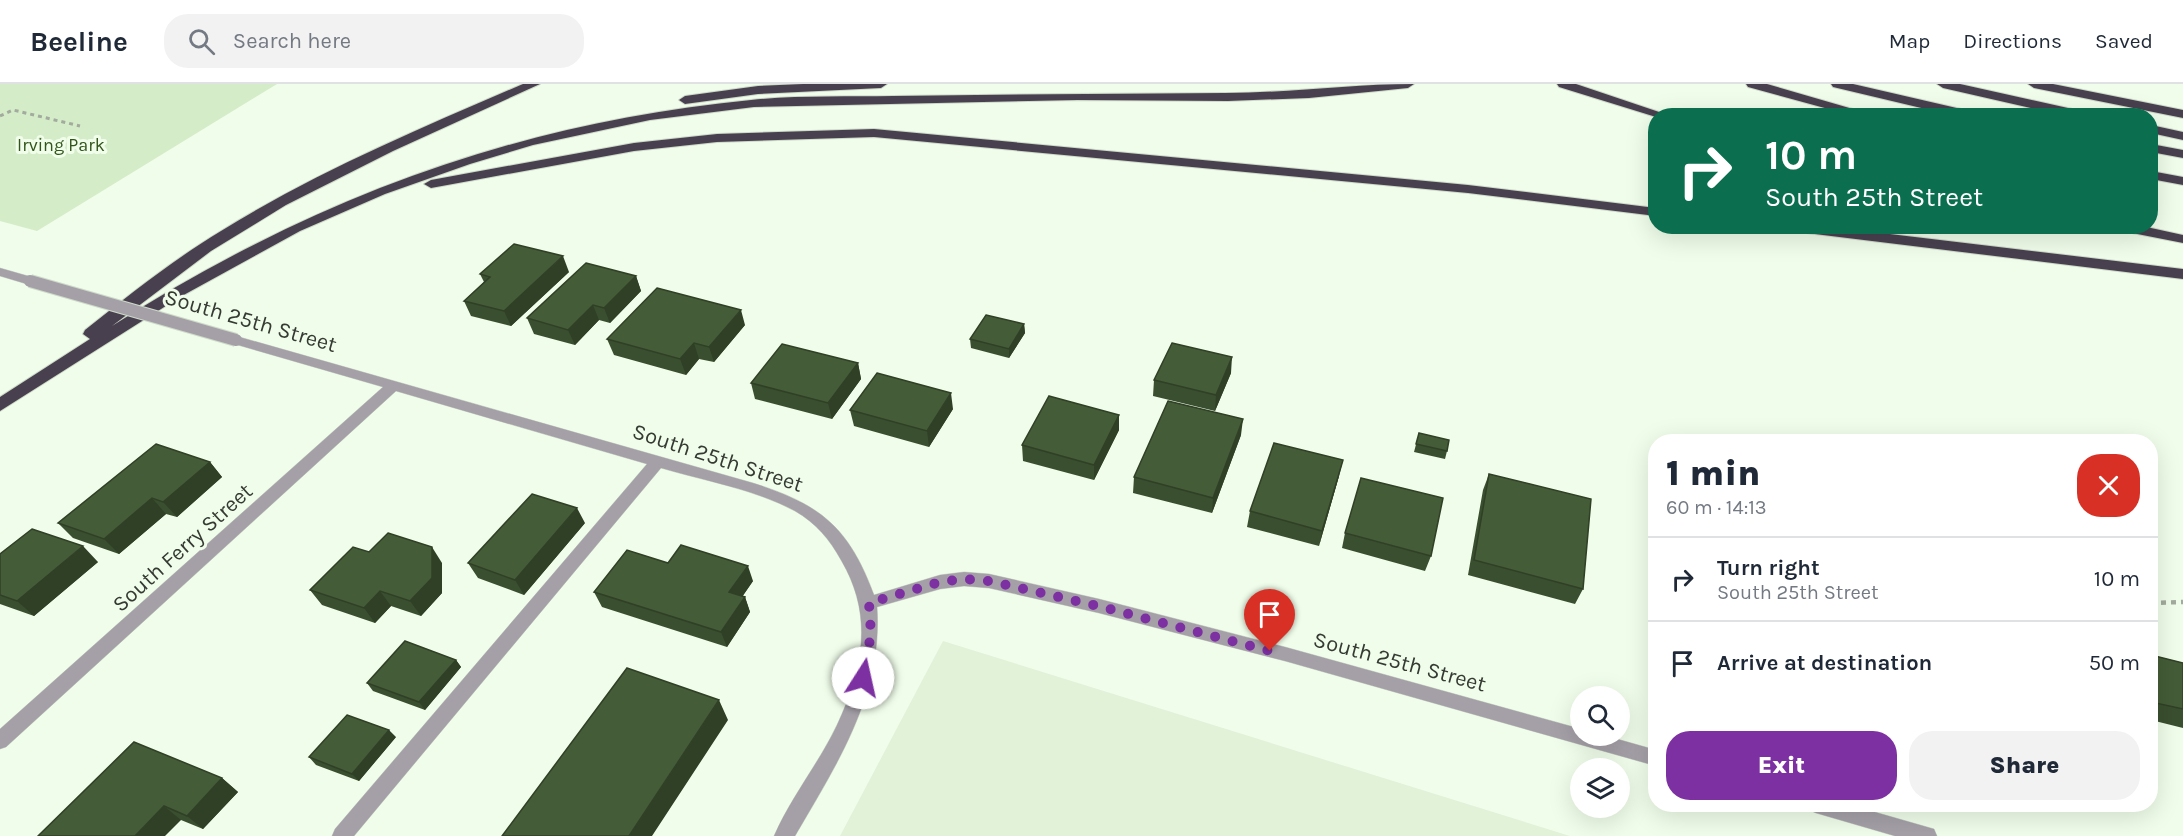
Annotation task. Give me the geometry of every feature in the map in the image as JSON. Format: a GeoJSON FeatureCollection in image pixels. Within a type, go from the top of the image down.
{"type":"FeatureCollection","features":[{"type":"Feature","properties":{"kind":"highway"},"geometry":{"type":"LineString","coordinates":[[20,391],[162,277],[245,222],[432,128],[534,84]]}},
{"type":"Feature","properties":{"kind":"highway"},"geometry":{"type":"LineString","coordinates":[[591,128],[667,102],[758,90],[881,84]]}},
{"type":"Feature","properties":{"kind":"highway"},"geometry":{"type":"LineString","coordinates":[[0,405],[174,293],[295,228],[380,191],[465,161],[530,142],[591,128],[650,116],[754,103],[1078,96],[1228,97],[1309,94],[1408,84]]}},
{"type":"Feature","properties":{"kind":"highway"},"geometry":{"type":"LineString","coordinates":[[1563,84],[1648,111]]}},
{"type":"Feature","properties":{"kind":"highway"},"geometry":{"type":"LineString","coordinates":[[1752,84],[1841,108]]}},
{"type":"Feature","properties":{"kind":"highway"},"geometry":{"type":"LineString","coordinates":[[1837,84],[1940,108]]}},
{"type":"Feature","properties":{"kind":"highway"},"geometry":{"type":"LineString","coordinates":[[1943,84],[2050,108]]}},
{"type":"Feature","properties":{"kind":"highway"},"geometry":{"type":"LineString","coordinates":[[2034,84],[2153,108]]}},
{"type":"Feature","properties":{"kind":"highway"},"geometry":{"type":"LineString","coordinates":[[2158,109],[2183,114]]}},
{"type":"Feature","properties":{"kind":"highway"},"geometry":{"type":"LineString","coordinates":[[2158,131],[2183,136]]}},
{"type":"Feature","properties":{"kind":"highway"},"geometry":{"type":"LineString","coordinates":[[295,228],[435,182],[634,147],[717,138],[874,134],[1446,187],[1648,211]]}},
{"type":"Feature","properties":{"kind":"highway"},"geometry":{"type":"LineString","coordinates":[[2158,149],[2183,154]]}},
{"type":"Feature","properties":{"kind":"highway"},"geometry":{"type":"LineString","coordinates":[[2158,176],[2183,181]]}},
{"type":"Feature","properties":{"kind":"highway"},"geometry":{"type":"LineString","coordinates":[[1849,234],[2183,274]]}},
{"type":"Feature","properties":{"kind":"highway"},"geometry":{"type":"LineString","coordinates":[[2158,234],[2183,239]]}},
{"type":"Feature","properties":{"kind":"street","name":"South 25th Street"},"geometry":{"type":"LineString","coordinates":[[0,272],[777,497],[803,508],[823,521],[843,546],[869,603],[940,582],[964,579],[989,581],[1285,654],[1648,756]]}},
{"type":"Feature","properties":{"kind":"street","name":"South Ferry Street"},"geometry":{"type":"LineString","coordinates":[[0,741],[394,386]]}},
{"type":"Feature","properties":{"kind":"street"},"geometry":{"type":"LineString","coordinates":[[342,836],[657,462]]}},
{"type":"Feature","properties":{"kind":"street"},"geometry":{"type":"LineString","coordinates":[[784,836],[849,717],[863,678],[871,634],[869,603]]}},
{"type":"Feature","properties":{"kind":"street"},"geometry":{"type":"LineString","coordinates":[[1844,812],[1927,836]]}},
{"type":"Feature","properties":{"kind":"path"},"geometry":{"type":"LineString","coordinates":[[0,116],[13,110],[80,126]]}},
{"type":"Feature","properties":{"kind":"path"},"geometry":{"type":"LineString","coordinates":[[2158,603],[2183,602]]}},
{"type":"Feature","properties":{"kind":"shaded area"},"geometry":{"type":"Polygon","coordinates":[[[943,641],[1570,836],[840,836],[943,641]]]}},
{"type":"Feature","properties":{"kind":"green space","name":"Irving Park"},"geometry":{"type":"Polygon","coordinates":[[[0,84],[277,84],[37,231],[0,221],[0,84]]]}},
{"type":"Feature","properties":{"kind":"building"},"geometry":{"type":"Polygon","coordinates":[[[514,244],[563,256],[504,311],[464,301],[490,277],[480,274],[514,244]]]}},
{"type":"Feature","properties":{"kind":"building"},"geometry":{"type":"Polygon","coordinates":[[[586,263],[636,276],[604,308],[593,305],[568,330],[527,318],[586,263]]]}},
{"type":"Feature","properties":{"kind":"building"},"geometry":{"type":"Polygon","coordinates":[[[657,288],[741,310],[709,347],[694,343],[680,359],[607,339],[657,288]]]}},
{"type":"Feature","properties":{"kind":"building"},"geometry":{"type":"Polygon","coordinates":[[[986,315],[1024,324],[1009,349],[970,339],[986,315]]]}},
{"type":"Feature","properties":{"kind":"building"},"geometry":{"type":"Polygon","coordinates":[[[1172,343],[1232,357],[1216,395],[1154,380],[1172,343]]]}},
{"type":"Feature","properties":{"kind":"building"},"geometry":{"type":"Polygon","coordinates":[[[782,344],[858,363],[828,403],[751,383],[782,344]]]}},
{"type":"Feature","properties":{"kind":"building"},"geometry":{"type":"Polygon","coordinates":[[[877,373],[951,393],[927,431],[850,410],[877,373]]]}},
{"type":"Feature","properties":{"kind":"building"},"geometry":{"type":"Polygon","coordinates":[[[1049,396],[1119,415],[1094,465],[1022,445],[1049,396]]]}},
{"type":"Feature","properties":{"kind":"building"},"geometry":{"type":"Polygon","coordinates":[[[1168,401],[1243,419],[1213,498],[1134,477],[1168,401]]]}},
{"type":"Feature","properties":{"kind":"building"},"geometry":{"type":"Polygon","coordinates":[[[1419,433],[1449,440],[1447,451],[1416,444],[1419,433]]]}},
{"type":"Feature","properties":{"kind":"building"},"geometry":{"type":"Polygon","coordinates":[[[1274,443],[1343,460],[1322,531],[1250,511],[1274,443]]]}},
{"type":"Feature","properties":{"kind":"building"},"geometry":{"type":"Polygon","coordinates":[[[156,444],[210,462],[163,502],[152,498],[104,539],[58,523],[156,444]]]}},
{"type":"Feature","properties":{"kind":"building"},"geometry":{"type":"Polygon","coordinates":[[[1489,474],[1591,499],[1583,589],[1474,560],[1489,474]]]}},
{"type":"Feature","properties":{"kind":"building"},"geometry":{"type":"Polygon","coordinates":[[[1361,478],[1443,498],[1431,556],[1345,533],[1361,478]]]}},
{"type":"Feature","properties":{"kind":"building"},"geometry":{"type":"Polygon","coordinates":[[[532,494],[577,508],[515,580],[468,563],[532,494]]]}},
{"type":"Feature","properties":{"kind":"building"},"geometry":{"type":"Polygon","coordinates":[[[32,529],[83,546],[17,601],[0,595],[0,554],[32,529]]]}},
{"type":"Feature","properties":{"kind":"building"},"geometry":{"type":"Polygon","coordinates":[[[388,533],[432,547],[432,578],[410,601],[380,591],[364,608],[310,590],[353,547],[369,552],[388,533]]]}},
{"type":"Feature","properties":{"kind":"building"},"geometry":{"type":"Polygon","coordinates":[[[681,545],[748,566],[729,592],[745,597],[721,632],[594,592],[627,550],[668,563],[681,545]]]}},
{"type":"Feature","properties":{"kind":"building"},"geometry":{"type":"Polygon","coordinates":[[[405,641],[456,660],[419,702],[367,683],[405,641]]]}},
{"type":"Feature","properties":{"kind":"building"},"geometry":{"type":"Polygon","coordinates":[[[2158,657],[2183,663],[2183,709],[2158,704],[2158,657]]]}},
{"type":"Feature","properties":{"kind":"building"},"geometry":{"type":"Polygon","coordinates":[[[627,668],[719,700],[629,836],[502,836],[627,668]]]}},
{"type":"Feature","properties":{"kind":"building"},"geometry":{"type":"Polygon","coordinates":[[[347,715],[389,730],[352,774],[309,757],[347,715]]]}},
{"type":"Feature","properties":{"kind":"building"},"geometry":{"type":"Polygon","coordinates":[[[134,742],[222,778],[187,816],[164,806],[135,836],[38,836],[134,742]]]}},
{"type":"Feature","properties":{"kind":"route"},"geometry":{"type":"LineString","coordinates":[[863,678],[871,634],[869,603],[940,582],[964,579],[989,581],[1033,590],[1270,651]]}}]}
